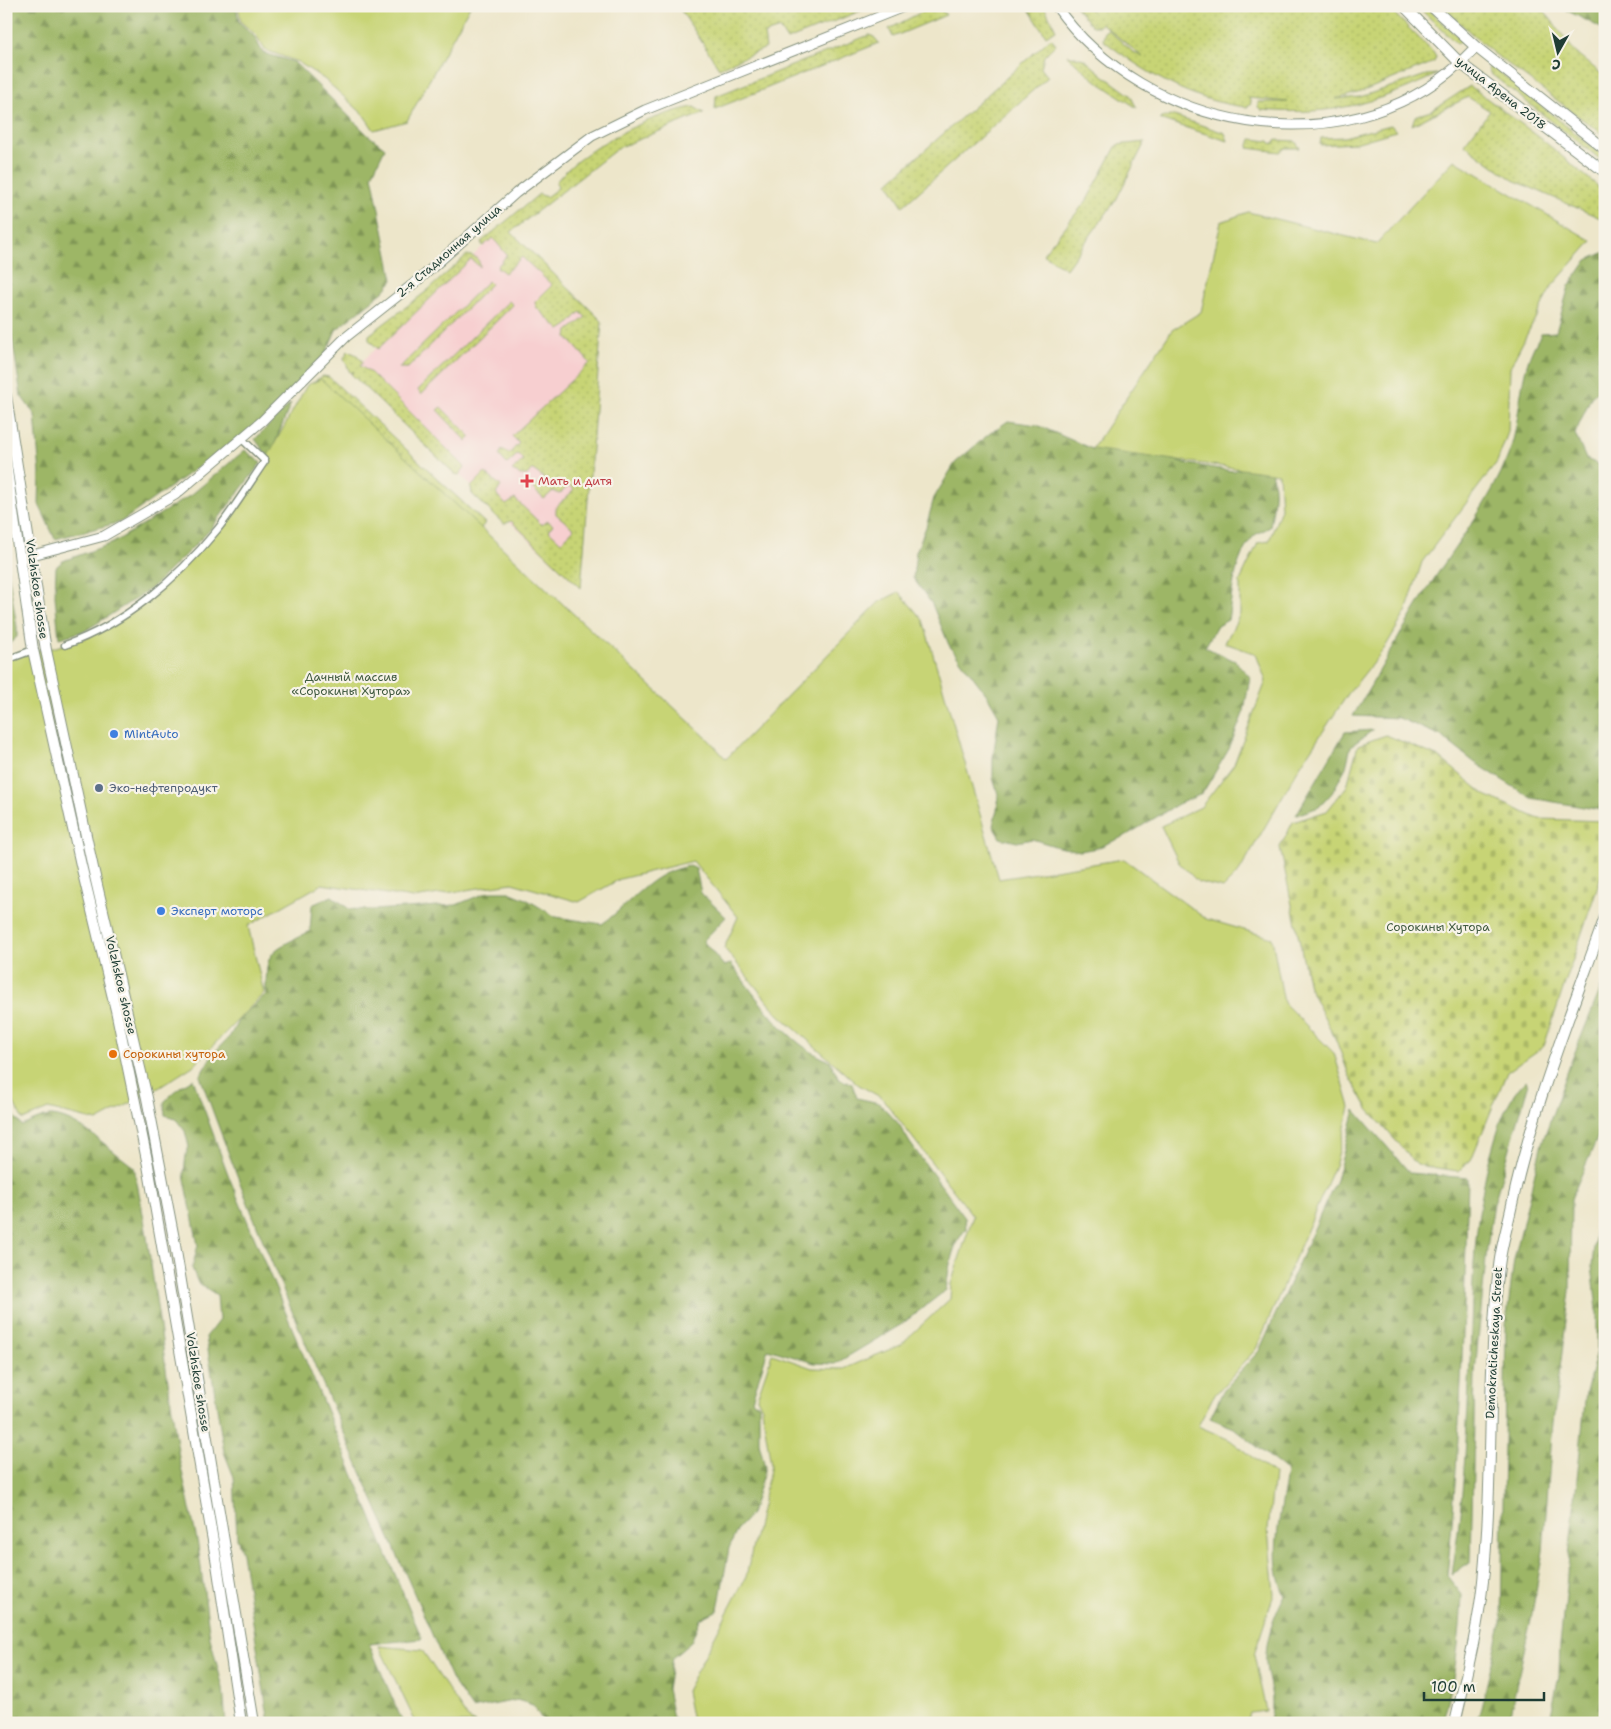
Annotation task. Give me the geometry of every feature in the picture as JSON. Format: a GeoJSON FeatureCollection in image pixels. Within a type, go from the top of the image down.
{"type":"FeatureCollection","features":[{"type":"Feature","properties":{"kind":"main road","name":"2-я Стадионная улица"},"geometry":{"type":"LineString","coordinates":[[20,558],[104,536],[175,495],[242,439],[346,337],[422,277],[516,193],[584,141],[618,122],[645,110],[906,6]]}},
{"type":"Feature","properties":{"kind":"main road"},"geometry":{"type":"LineString","coordinates":[[1056,6],[1072,28],[1104,60],[1154,92],[1202,112],[1248,122],[1302,125],[1366,114],[1406,100],[1426,89],[1460,63],[1476,47]]}},
{"type":"Feature","properties":{"kind":"main road","name":"улица Арена 2018"},"geometry":{"type":"LineString","coordinates":[[1404,6],[1460,63],[1605,172]]}},
{"type":"Feature","properties":{"kind":"main road","name":"улица Арена 2018"},"geometry":{"type":"LineString","coordinates":[[1431,6],[1476,47],[1605,149]]}},
{"type":"Feature","properties":{"kind":"main road","name":"Volzhskoe shosse"},"geometry":{"type":"LineString","coordinates":[[6,396],[46,650],[147,1098],[174,1239],[254,1723]]}},
{"type":"Feature","properties":{"kind":"main road","name":"Volzhskoe shosse"},"geometry":{"type":"LineString","coordinates":[[6,464],[33,650],[145,1146],[217,1564],[241,1723]]}},
{"type":"Feature","properties":{"kind":"main road","name":"Demokraticheskaya Street"},"geometry":{"type":"LineString","coordinates":[[1455,1723],[1472,1656],[1483,1581],[1488,1507],[1490,1366],[1499,1264],[1517,1180],[1539,1103],[1605,917]]}},
{"type":"Feature","properties":{"kind":"street"},"geometry":{"type":"LineString","coordinates":[[66,645],[90,636],[158,592],[217,530],[265,461],[242,439]]}},
{"type":"Feature","properties":{"kind":"street"},"geometry":{"type":"LineString","coordinates":[[6,660],[33,650]]}},
{"type":"Feature","properties":{"kind":"street"},"geometry":{"type":"LineString","coordinates":[[217,1564],[228,1566]]}},
{"type":"Feature","properties":{"kind":"shaded area","name":"Мать и дитя"},"geometry":{"type":"Polygon","coordinates":[[[497,233],[598,329],[581,588],[350,373],[497,233]]]}},
{"type":"Feature","properties":{"kind":"green space"},"geometry":{"type":"Polygon","coordinates":[[[6,6],[236,6],[239,22],[254,36],[263,53],[294,62],[368,135],[385,148],[372,175],[393,280],[384,291],[336,330],[323,360],[262,421],[121,522],[55,539],[39,504],[40,474],[35,415],[21,396],[6,297],[6,6]]]}},
{"type":"Feature","properties":{"kind":"green space"},"geometry":{"type":"Polygon","coordinates":[[[238,6],[470,6],[407,121],[374,130],[363,114],[324,79],[298,62],[265,50],[256,35],[241,22],[238,6]]]}},
{"type":"Feature","properties":{"kind":"green space"},"geometry":{"type":"Polygon","coordinates":[[[678,6],[873,6],[787,40],[780,29],[764,34],[766,48],[719,68],[678,6]]]}},
{"type":"Feature","properties":{"kind":"green space"},"geometry":{"type":"Polygon","coordinates":[[[933,6],[939,6],[946,15],[893,37],[889,29],[933,6]]]}},
{"type":"Feature","properties":{"kind":"green space"},"geometry":{"type":"Polygon","coordinates":[[[1027,6],[1044,6],[1056,30],[1046,36],[1027,6]]]}},
{"type":"Feature","properties":{"kind":"green space"},"geometry":{"type":"Polygon","coordinates":[[[1075,6],[1087,6],[1091,11],[1089,6],[1387,6],[1433,52],[1436,57],[1434,62],[1361,92],[1336,99],[1360,97],[1426,75],[1438,74],[1373,100],[1332,109],[1310,111],[1261,110],[1258,107],[1258,102],[1288,102],[1249,98],[1251,104],[1247,107],[1227,104],[1208,99],[1170,84],[1136,64],[1103,40],[1105,31],[1108,30],[1133,52],[1143,57],[1101,23],[1099,26],[1092,26],[1075,6]]]}},
{"type":"Feature","properties":{"kind":"green space"},"geometry":{"type":"Polygon","coordinates":[[[1417,6],[1424,6],[1462,40],[1457,44],[1417,6]]]}},
{"type":"Feature","properties":{"kind":"green space"},"geometry":{"type":"Polygon","coordinates":[[[1441,6],[1541,6],[1575,52],[1605,77],[1605,136],[1492,52],[1441,6]]]}},
{"type":"Feature","properties":{"kind":"green space"},"geometry":{"type":"Polygon","coordinates":[[[1558,6],[1605,6],[1605,30],[1558,6]]]}},
{"type":"Feature","properties":{"kind":"green space"},"geometry":{"type":"Polygon","coordinates":[[[869,35],[874,37],[879,43],[715,109],[716,96],[869,35]]]}},
{"type":"Feature","properties":{"kind":"green space"},"geometry":{"type":"Polygon","coordinates":[[[1051,38],[1056,44],[1044,56],[1041,68],[1048,77],[903,206],[888,183],[1051,38]]]}},
{"type":"Feature","properties":{"kind":"green space"},"geometry":{"type":"Polygon","coordinates":[[[1067,55],[1084,59],[1130,95],[1137,108],[1095,80],[1067,55]]]}},
{"type":"Feature","properties":{"kind":"green space"},"geometry":{"type":"Polygon","coordinates":[[[1490,67],[1494,68],[1605,157],[1605,163],[1491,74],[1488,69],[1490,67]]]}},
{"type":"Feature","properties":{"kind":"green space"},"geometry":{"type":"Polygon","coordinates":[[[1470,86],[1539,137],[1605,192],[1605,220],[1513,180],[1464,144],[1490,111],[1468,97],[1412,125],[1415,116],[1431,111],[1470,86]]]}},
{"type":"Feature","properties":{"kind":"green space"},"geometry":{"type":"Polygon","coordinates":[[[694,107],[704,113],[618,148],[511,232],[602,321],[581,588],[511,521],[504,524],[472,494],[471,487],[485,473],[501,486],[496,494],[506,505],[515,499],[542,525],[548,521],[553,525],[548,530],[561,542],[574,529],[556,514],[556,507],[574,490],[570,485],[559,494],[553,491],[544,499],[533,489],[544,478],[532,469],[527,475],[521,475],[512,471],[523,460],[518,454],[507,464],[499,455],[502,450],[509,454],[519,443],[512,436],[590,363],[567,337],[568,331],[586,317],[580,312],[568,325],[560,330],[536,307],[535,302],[552,285],[522,257],[505,273],[497,267],[507,255],[493,238],[483,246],[481,242],[539,194],[546,197],[558,188],[556,182],[568,169],[600,145],[639,124],[659,116],[694,107]]]}},
{"type":"Feature","properties":{"kind":"green space"},"geometry":{"type":"Polygon","coordinates":[[[1171,115],[1225,133],[1228,141],[1159,119],[1171,115]]]}},
{"type":"Feature","properties":{"kind":"green space"},"geometry":{"type":"Polygon","coordinates":[[[1391,125],[1396,131],[1355,143],[1320,145],[1321,138],[1344,137],[1391,125]]]}},
{"type":"Feature","properties":{"kind":"green space"},"geometry":{"type":"Polygon","coordinates":[[[1251,139],[1269,141],[1275,144],[1276,140],[1295,141],[1300,148],[1285,148],[1280,152],[1248,148],[1251,139]]]}},
{"type":"Feature","properties":{"kind":"green space"},"geometry":{"type":"Polygon","coordinates":[[[1145,142],[1116,200],[1066,269],[1043,254],[1087,200],[1117,145],[1145,142]]]}},
{"type":"Feature","properties":{"kind":"green space"},"geometry":{"type":"Polygon","coordinates":[[[1454,160],[1592,241],[1552,286],[1510,367],[1508,432],[1497,462],[1422,562],[1406,612],[1384,649],[1348,694],[1300,766],[1239,872],[1223,888],[1198,882],[1179,863],[1161,826],[1201,807],[1234,764],[1266,681],[1256,654],[1225,643],[1240,614],[1240,581],[1258,543],[1269,541],[1281,509],[1279,474],[1092,449],[1172,330],[1201,312],[1221,222],[1248,212],[1376,244],[1454,160]]]}},
{"type":"Feature","properties":{"kind":"green space"},"geometry":{"type":"Polygon","coordinates":[[[1605,252],[1605,385],[1591,397],[1575,434],[1586,459],[1605,467],[1605,809],[1601,810],[1531,798],[1474,762],[1441,736],[1399,718],[1353,716],[1423,596],[1484,504],[1501,473],[1513,441],[1524,379],[1533,348],[1542,333],[1556,332],[1569,286],[1587,260],[1605,252]]]}},
{"type":"Feature","properties":{"kind":"green space"},"geometry":{"type":"Polygon","coordinates":[[[467,255],[476,258],[479,261],[480,267],[471,259],[378,349],[369,340],[369,335],[427,291],[467,255]]]}},
{"type":"Feature","properties":{"kind":"green space"},"geometry":{"type":"Polygon","coordinates":[[[488,281],[491,284],[408,368],[399,368],[488,281]]]}},
{"type":"Feature","properties":{"kind":"green space"},"geometry":{"type":"Polygon","coordinates":[[[509,301],[513,305],[421,395],[418,390],[509,301]]]}},
{"type":"Feature","properties":{"kind":"green space"},"geometry":{"type":"Polygon","coordinates":[[[348,351],[357,355],[363,362],[360,366],[371,373],[465,467],[459,475],[455,474],[351,374],[354,371],[350,373],[344,358],[348,351]]]}},
{"type":"Feature","properties":{"kind":"green space"},"geometry":{"type":"Polygon","coordinates":[[[323,376],[329,377],[485,523],[474,537],[316,380],[323,376]]]}},
{"type":"Feature","properties":{"kind":"green space","name":"Дачный массив «Сорокины Хутора»"},"geometry":{"type":"Polygon","coordinates":[[[321,379],[710,741],[726,759],[879,602],[899,592],[923,620],[999,879],[1124,859],[1206,919],[1272,938],[1284,1003],[1334,1053],[1350,1107],[1336,1163],[1256,1349],[1213,1397],[1198,1426],[1230,1440],[1274,1474],[1268,1530],[1274,1594],[1254,1655],[1266,1711],[1249,1713],[1246,1723],[692,1722],[686,1691],[746,1577],[771,1465],[762,1408],[757,1398],[772,1354],[812,1368],[844,1369],[900,1345],[950,1299],[951,1284],[973,1216],[882,1098],[859,1085],[778,1014],[724,948],[738,917],[693,861],[620,879],[579,902],[512,883],[413,898],[322,884],[248,926],[264,993],[193,1066],[157,1089],[97,1121],[48,1109],[23,1120],[9,1094],[6,1094],[6,655],[24,654],[33,650],[46,650],[89,637],[158,592],[217,530],[265,461],[307,385],[321,379]]]}},
{"type":"Feature","properties":{"kind":"green space"},"geometry":{"type":"Polygon","coordinates":[[[291,403],[269,458],[255,439],[291,403]]]}},
{"type":"Feature","properties":{"kind":"green space"},"geometry":{"type":"Polygon","coordinates":[[[441,407],[471,437],[467,441],[437,410],[441,407]]]}},
{"type":"Feature","properties":{"kind":"green space"},"geometry":{"type":"Polygon","coordinates":[[[1008,421],[1037,425],[1092,449],[1141,450],[1188,464],[1233,471],[1264,462],[1269,469],[1274,484],[1273,511],[1270,527],[1254,536],[1246,546],[1235,577],[1228,620],[1217,626],[1205,647],[1235,661],[1250,677],[1244,711],[1229,749],[1202,794],[1178,804],[1125,836],[1097,848],[1080,851],[1032,839],[1017,842],[1000,838],[993,826],[998,794],[993,778],[993,758],[999,716],[987,695],[949,645],[932,604],[913,578],[916,552],[926,527],[934,498],[955,463],[989,434],[1008,421]]]}},
{"type":"Feature","properties":{"kind":"green space"},"geometry":{"type":"Polygon","coordinates":[[[245,450],[261,463],[209,531],[152,588],[85,631],[59,638],[55,596],[56,567],[63,561],[113,543],[191,495],[245,450]]]}},
{"type":"Feature","properties":{"kind":"green space"},"geometry":{"type":"Polygon","coordinates":[[[6,559],[17,627],[17,637],[8,645],[6,559]]]}},
{"type":"Feature","properties":{"kind":"green space"},"geometry":{"type":"Polygon","coordinates":[[[1373,730],[1351,746],[1346,767],[1332,793],[1319,807],[1296,815],[1345,732],[1373,730]]]}},
{"type":"Feature","properties":{"kind":"green space","name":"Сорокины Хутора"},"geometry":{"type":"Polygon","coordinates":[[[1386,735],[1439,757],[1485,795],[1539,819],[1605,821],[1605,864],[1544,1046],[1507,1072],[1471,1160],[1458,1171],[1417,1165],[1368,1109],[1349,1075],[1336,1040],[1309,987],[1280,847],[1293,822],[1327,811],[1347,786],[1358,745],[1386,735]]]}},
{"type":"Feature","properties":{"kind":"green space"},"geometry":{"type":"Polygon","coordinates":[[[690,866],[696,869],[701,893],[726,917],[703,941],[724,966],[731,964],[774,1020],[787,1033],[815,1054],[830,1061],[839,1079],[852,1084],[857,1098],[879,1103],[899,1124],[910,1143],[965,1218],[966,1229],[954,1250],[946,1290],[902,1324],[835,1364],[814,1363],[768,1349],[752,1400],[759,1405],[759,1443],[765,1467],[751,1514],[738,1528],[729,1548],[718,1610],[700,1619],[691,1642],[672,1658],[667,1689],[674,1723],[544,1723],[533,1705],[517,1700],[472,1709],[451,1678],[321,1379],[258,1228],[200,1076],[212,1055],[230,1036],[239,1019],[266,994],[267,967],[273,953],[286,943],[310,931],[312,905],[332,896],[349,909],[371,910],[456,905],[488,892],[509,892],[526,899],[556,917],[602,924],[652,881],[676,869],[690,866]]]}},
{"type":"Feature","properties":{"kind":"green space"},"geometry":{"type":"Polygon","coordinates":[[[1605,978],[1605,1120],[1571,1199],[1570,1291],[1553,1422],[1543,1551],[1531,1619],[1508,1723],[1476,1723],[1501,1625],[1506,1325],[1514,1260],[1542,1143],[1571,1062],[1605,978]]]}},
{"type":"Feature","properties":{"kind":"green space"},"geometry":{"type":"Polygon","coordinates":[[[193,1079],[229,1177],[422,1639],[369,1644],[403,1723],[269,1723],[242,1553],[237,1538],[234,1477],[224,1452],[206,1337],[219,1320],[217,1295],[198,1283],[192,1268],[198,1245],[184,1174],[186,1154],[189,1147],[185,1131],[175,1118],[165,1115],[164,1102],[181,1086],[193,1079]]]}},
{"type":"Feature","properties":{"kind":"green space"},"geometry":{"type":"Polygon","coordinates":[[[1526,1080],[1528,1086],[1494,1203],[1487,1248],[1475,1372],[1471,1563],[1452,1574],[1463,1480],[1474,1263],[1481,1203],[1486,1173],[1502,1117],[1514,1094],[1526,1080]]]}},
{"type":"Feature","properties":{"kind":"green space"},"geometry":{"type":"Polygon","coordinates":[[[6,1105],[22,1126],[48,1116],[62,1118],[73,1123],[95,1136],[134,1167],[146,1230],[179,1458],[198,1545],[210,1638],[223,1688],[226,1723],[6,1723],[6,1105]]]}},
{"type":"Feature","properties":{"kind":"green space"},"geometry":{"type":"Polygon","coordinates":[[[1355,1110],[1410,1173],[1468,1178],[1459,1427],[1447,1576],[1462,1595],[1456,1659],[1442,1723],[1269,1723],[1272,1703],[1266,1654],[1272,1623],[1285,1595],[1279,1581],[1276,1550],[1287,1471],[1234,1428],[1210,1418],[1224,1389],[1259,1351],[1336,1180],[1355,1110]]]}},
{"type":"Feature","properties":{"kind":"green space"},"geometry":{"type":"Polygon","coordinates":[[[1605,1193],[1605,1723],[1549,1723],[1559,1676],[1560,1645],[1586,1392],[1597,1351],[1597,1310],[1592,1265],[1596,1230],[1605,1193]]]}},
{"type":"Feature","properties":{"kind":"green space"},"geometry":{"type":"Polygon","coordinates":[[[379,1646],[422,1650],[468,1719],[476,1723],[416,1723],[379,1646]]]}},
{"type":"Feature","properties":{"kind":"place","name":"Мать и дитя"},"geometry":{"type":"Point","coordinates":[527,481]}},
{"type":"Feature","properties":{"kind":"place","name":"MintAuto"},"geometry":{"type":"Point","coordinates":[114,734]}},
{"type":"Feature","properties":{"kind":"place","name":"Эко-нефтепродукт"},"geometry":{"type":"Point","coordinates":[99,788]}},
{"type":"Feature","properties":{"kind":"place","name":"Эксперт моторс"},"geometry":{"type":"Point","coordinates":[161,911]}},
{"type":"Feature","properties":{"kind":"place","name":"Сорокины хутора"},"geometry":{"type":"Point","coordinates":[113,1054]}}]}
